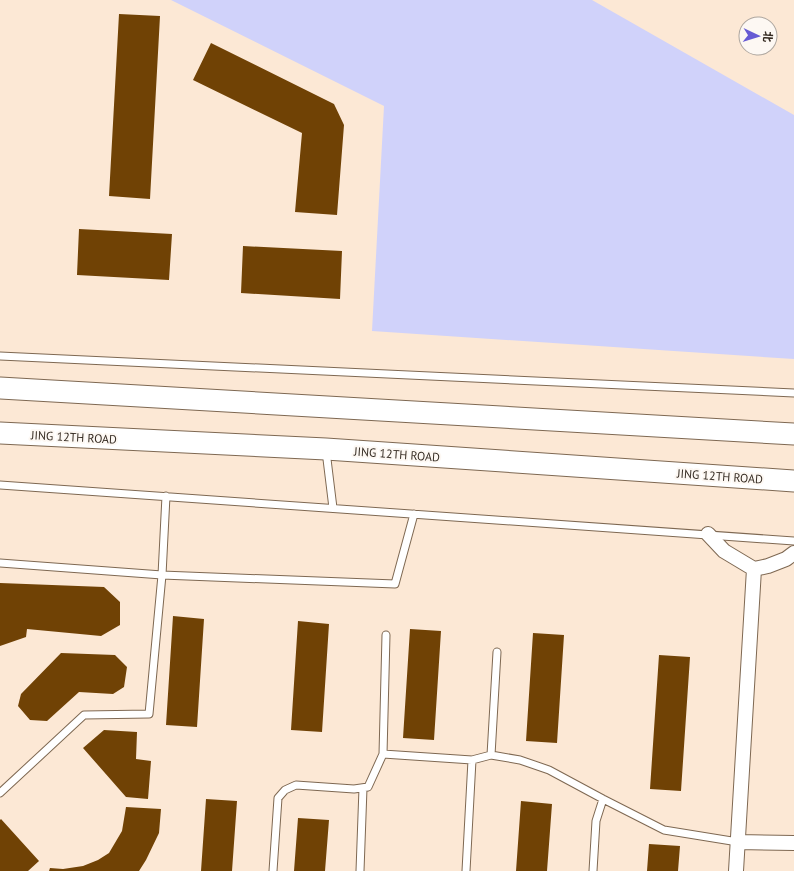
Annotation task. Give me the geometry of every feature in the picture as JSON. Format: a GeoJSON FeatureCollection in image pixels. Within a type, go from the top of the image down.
{"type":"FeatureCollection","features":[{"type":"Feature","properties":{"kind":"main road"},"geometry":{"type":"LineString","coordinates":[[0,388],[794,434]]}},
{"type":"Feature","properties":{"kind":"main road","name":"JING 12TH ROAD"},"geometry":{"type":"LineString","coordinates":[[0,433],[326,449],[794,481]]}},
{"type":"Feature","properties":{"kind":"street"},"geometry":{"type":"LineString","coordinates":[[708,534],[724,551],[754,569],[768,566],[786,559],[794,553]]}},
{"type":"Feature","properties":{"kind":"street"},"geometry":{"type":"LineString","coordinates":[[736,871],[754,569]]}},
{"type":"Feature","properties":{"kind":"street"},"geometry":{"type":"LineString","coordinates":[[738,842],[794,843]]}},
{"type":"Feature","properties":{"kind":"lane"},"geometry":{"type":"LineString","coordinates":[[0,356],[794,393]]}},
{"type":"Feature","properties":{"kind":"lane"},"geometry":{"type":"LineString","coordinates":[[326,449],[333,508]]}},
{"type":"Feature","properties":{"kind":"lane"},"geometry":{"type":"LineString","coordinates":[[0,485],[794,541]]}},
{"type":"Feature","properties":{"kind":"lane"},"geometry":{"type":"LineString","coordinates":[[0,793],[84,715],[149,714],[162,575],[166,496]]}},
{"type":"Feature","properties":{"kind":"lane"},"geometry":{"type":"LineString","coordinates":[[0,564],[162,575],[395,584],[414,514]]}},
{"type":"Feature","properties":{"kind":"lane"},"geometry":{"type":"LineString","coordinates":[[273,871],[278,798],[285,790],[296,785],[354,789],[368,787],[383,754],[386,635]]}},
{"type":"Feature","properties":{"kind":"lane"},"geometry":{"type":"LineString","coordinates":[[491,755],[497,652]]}},
{"type":"Feature","properties":{"kind":"lane"},"geometry":{"type":"LineString","coordinates":[[383,754],[472,760],[491,755],[520,760],[549,770],[664,830],[738,842]]}},
{"type":"Feature","properties":{"kind":"lane"},"geometry":{"type":"LineString","coordinates":[[466,871],[472,760]]}},
{"type":"Feature","properties":{"kind":"lane"},"geometry":{"type":"LineString","coordinates":[[360,871],[363,788]]}},
{"type":"Feature","properties":{"kind":"lane"},"geometry":{"type":"LineString","coordinates":[[593,871],[596,821],[603,799]]}},
{"type":"Feature","properties":{"kind":"shaded area"},"geometry":{"type":"Polygon","coordinates":[[[171,0],[592,0],[794,115],[794,359],[372,331],[384,106],[171,0]]]}},
{"type":"Feature","properties":{"kind":"building"},"geometry":{"type":"Polygon","coordinates":[[[119,14],[160,16],[150,199],[109,196],[119,14]]]}},
{"type":"Feature","properties":{"kind":"building"},"geometry":{"type":"Polygon","coordinates":[[[211,43],[334,104],[344,125],[337,215],[295,212],[302,133],[193,80],[211,43]]]}},
{"type":"Feature","properties":{"kind":"building"},"geometry":{"type":"Polygon","coordinates":[[[79,229],[172,234],[169,280],[77,275],[79,229]]]}},
{"type":"Feature","properties":{"kind":"building"},"geometry":{"type":"Polygon","coordinates":[[[243,246],[342,251],[340,299],[241,293],[243,246]]]}},
{"type":"Feature","properties":{"kind":"building"},"geometry":{"type":"Polygon","coordinates":[[[0,583],[104,587],[120,602],[120,625],[101,636],[27,629],[26,637],[0,646],[0,583]]]}},
{"type":"Feature","properties":{"kind":"building"},"geometry":{"type":"Polygon","coordinates":[[[173,616],[204,619],[197,727],[166,725],[173,616]]]}},
{"type":"Feature","properties":{"kind":"building"},"geometry":{"type":"Polygon","coordinates":[[[298,621],[329,624],[322,732],[291,730],[298,621]]]}},
{"type":"Feature","properties":{"kind":"building"},"geometry":{"type":"Polygon","coordinates":[[[410,629],[441,631],[434,740],[403,738],[410,629]]]}},
{"type":"Feature","properties":{"kind":"building"},"geometry":{"type":"Polygon","coordinates":[[[533,633],[564,635],[557,743],[526,741],[533,633]]]}},
{"type":"Feature","properties":{"kind":"building"},"geometry":{"type":"Polygon","coordinates":[[[61,653],[115,655],[127,667],[124,687],[113,694],[79,692],[47,721],[30,720],[18,706],[21,694],[61,653]]]}},
{"type":"Feature","properties":{"kind":"building"},"geometry":{"type":"Polygon","coordinates":[[[659,655],[690,657],[681,791],[650,789],[659,655]]]}},
{"type":"Feature","properties":{"kind":"building"},"geometry":{"type":"Polygon","coordinates":[[[104,730],[137,732],[136,759],[151,761],[148,799],[126,797],[83,748],[104,730]]]}},
{"type":"Feature","properties":{"kind":"building"},"geometry":{"type":"Polygon","coordinates":[[[206,799],[237,801],[232,871],[201,871],[206,799]]]}},
{"type":"Feature","properties":{"kind":"building"},"geometry":{"type":"Polygon","coordinates":[[[521,801],[552,804],[547,871],[516,871],[521,801]]]}},
{"type":"Feature","properties":{"kind":"building"},"geometry":{"type":"Polygon","coordinates":[[[126,807],[161,809],[159,833],[139,871],[49,871],[50,868],[63,869],[83,866],[98,860],[109,853],[122,831],[126,807]]]}},
{"type":"Feature","properties":{"kind":"building"},"geometry":{"type":"Polygon","coordinates":[[[298,818],[329,820],[325,871],[294,871],[298,818]]]}},
{"type":"Feature","properties":{"kind":"building"},"geometry":{"type":"Polygon","coordinates":[[[1,819],[39,861],[28,871],[0,871],[1,819]]]}},
{"type":"Feature","properties":{"kind":"building"},"geometry":{"type":"Polygon","coordinates":[[[649,844],[680,846],[678,871],[647,871],[649,844]]]}}]}
